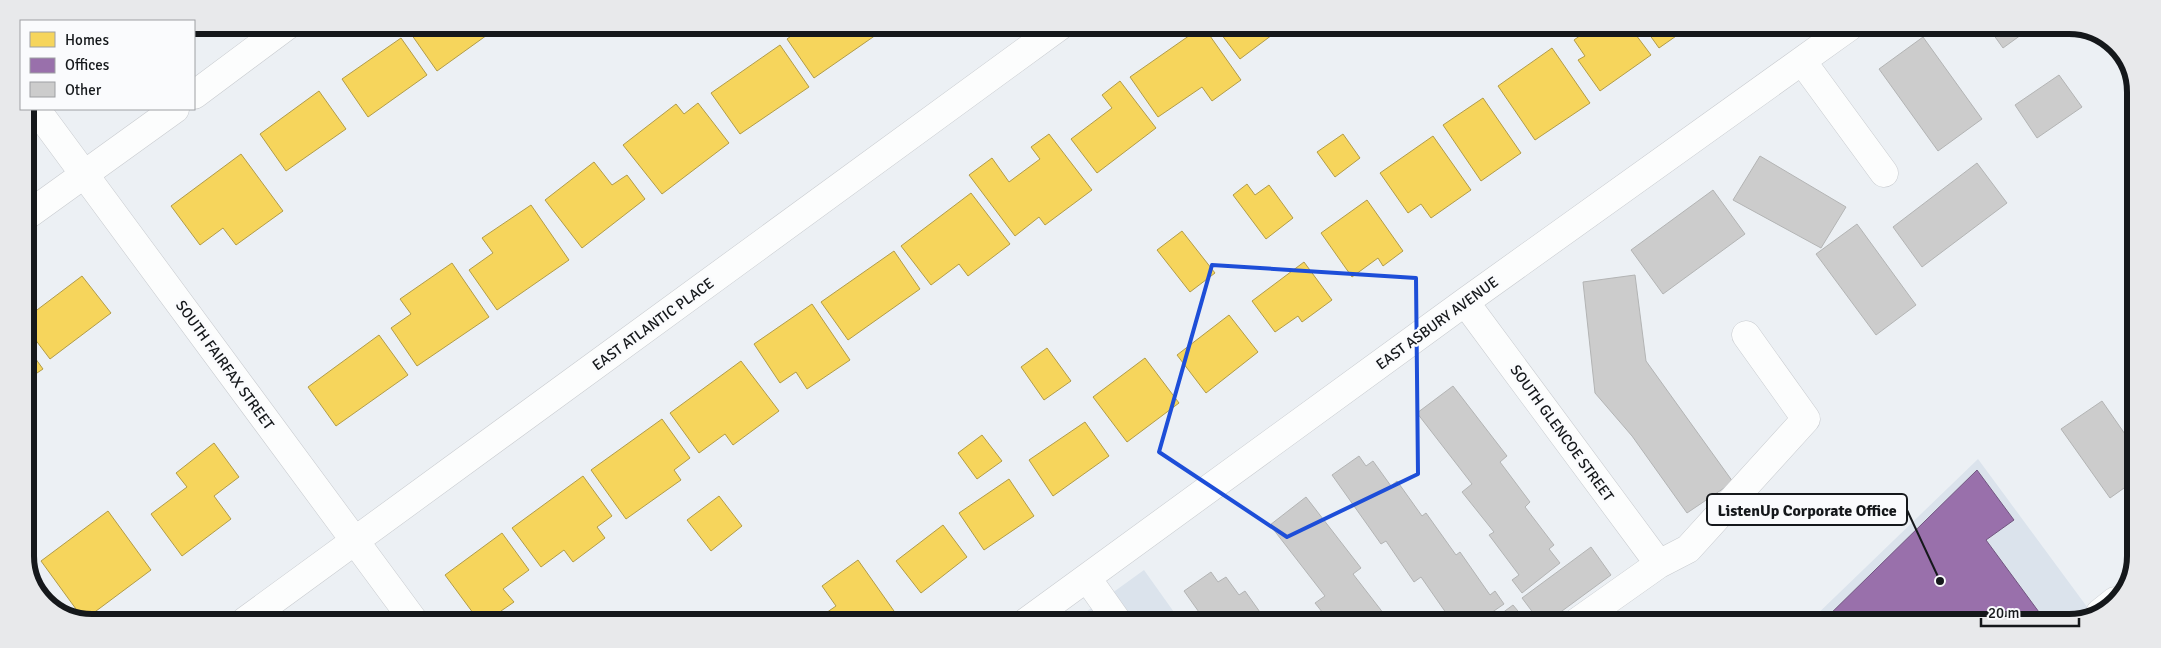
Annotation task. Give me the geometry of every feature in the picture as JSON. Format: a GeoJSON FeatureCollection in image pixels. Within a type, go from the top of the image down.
{"type":"FeatureCollection","features":[{"type":"Feature","properties":{"kind":"street"},"geometry":{"type":"LineString","coordinates":[[195,94],[276,34]]}},
{"type":"Feature","properties":{"kind":"street","name":"EAST ATLANTIC PLACE"},"geometry":{"type":"LineString","coordinates":[[255,614],[1049,34]]}},
{"type":"Feature","properties":{"kind":"street","name":"EAST ASBURY AVENUE"},"geometry":{"type":"LineString","coordinates":[[1037,614],[1465,302],[1839,34]]}},
{"type":"Feature","properties":{"kind":"street"},"geometry":{"type":"LineString","coordinates":[[1802,61],[1884,172]]}},
{"type":"Feature","properties":{"kind":"street","name":"SOUTH FAIRFAX STREET"},"geometry":{"type":"LineString","coordinates":[[37,110],[409,614]]}},
{"type":"Feature","properties":{"kind":"street"},"geometry":{"type":"LineString","coordinates":[[34,211],[174,110]]}},
{"type":"Feature","properties":{"kind":"street","name":"SOUTH GLENCOE STREET"},"geometry":{"type":"LineString","coordinates":[[1465,302],[1659,564]]}},
{"type":"Feature","properties":{"kind":"street"},"geometry":{"type":"LineString","coordinates":[[1588,614],[1659,564],[1688,550],[1806,419],[1746,336]]}},
{"type":"Feature","properties":{"kind":"street"},"geometry":{"type":"LineString","coordinates":[[1087,578],[1112,614]]}},
{"type":"Feature","properties":{"kind":"highlighted area"},"geometry":{"type":"Polygon","coordinates":[[[1212,265],[1416,278],[1418,474],[1287,537],[1159,452],[1212,265]]]}},
{"type":"Feature","properties":{"kind":"shaded area"},"geometry":{"type":"Polygon","coordinates":[[[1978,459],[2089,610],[2077,614],[1817,614],[1978,459]]]}},
{"type":"Feature","properties":{"kind":"shaded area"},"geometry":{"type":"Polygon","coordinates":[[[1144,570],[1175,614],[1083,614],[1144,570]]]}},
{"type":"Feature","properties":{"kind":"building: Homes"},"geometry":{"type":"Polygon","coordinates":[[[411,34],[488,34],[437,71],[411,34]]]}},
{"type":"Feature","properties":{"kind":"building: Homes"},"geometry":{"type":"Polygon","coordinates":[[[794,34],[877,34],[814,78],[787,39],[794,34]]]}},
{"type":"Feature","properties":{"kind":"building: Homes"},"geometry":{"type":"Polygon","coordinates":[[[1192,34],[1209,34],[1241,80],[1212,101],[1202,87],[1158,117],[1130,77],[1192,34]]]}},
{"type":"Feature","properties":{"kind":"building: Homes"},"geometry":{"type":"Polygon","coordinates":[[[1221,34],[1273,34],[1240,59],[1221,34]]]}},
{"type":"Feature","properties":{"kind":"building: Homes"},"geometry":{"type":"Polygon","coordinates":[[[1582,34],[1635,34],[1651,55],[1600,91],[1578,60],[1585,56],[1574,40],[1582,34]]]}},
{"type":"Feature","properties":{"kind":"building: Homes"},"geometry":{"type":"Polygon","coordinates":[[[1649,34],[1679,34],[1659,48],[1649,34]]]}},
{"type":"Feature","properties":{"kind":"building: Homes"},"geometry":{"type":"Polygon","coordinates":[[[401,38],[427,75],[368,117],[342,79],[401,38]]]}},
{"type":"Feature","properties":{"kind":"building: Homes"},"geometry":{"type":"Polygon","coordinates":[[[780,45],[809,87],[740,134],[711,93],[780,45]]]}},
{"type":"Feature","properties":{"kind":"building: Homes"},"geometry":{"type":"Polygon","coordinates":[[[1552,48],[1590,103],[1535,140],[1498,86],[1552,48]]]}},
{"type":"Feature","properties":{"kind":"building: Homes"},"geometry":{"type":"Polygon","coordinates":[[[1120,81],[1156,128],[1097,173],[1071,139],[1112,108],[1102,95],[1120,81]]]}},
{"type":"Feature","properties":{"kind":"building: Homes"},"geometry":{"type":"Polygon","coordinates":[[[319,91],[346,129],[286,171],[260,134],[319,91]]]}},
{"type":"Feature","properties":{"kind":"building: Homes"},"geometry":{"type":"Polygon","coordinates":[[[1483,98],[1521,153],[1481,181],[1443,125],[1483,98]]]}},
{"type":"Feature","properties":{"kind":"building: Homes"},"geometry":{"type":"Polygon","coordinates":[[[698,103],[729,143],[662,194],[623,145],[676,104],[684,114],[698,103]]]}},
{"type":"Feature","properties":{"kind":"building: Homes"},"geometry":{"type":"Polygon","coordinates":[[[1049,134],[1092,190],[1045,225],[1039,217],[1015,236],[969,175],[992,158],[1009,182],[1040,159],[1031,147],[1049,134]]]}},
{"type":"Feature","properties":{"kind":"building: Homes"},"geometry":{"type":"Polygon","coordinates":[[[1343,134],[1360,158],[1335,177],[1317,152],[1343,134]]]}},
{"type":"Feature","properties":{"kind":"building: Homes"},"geometry":{"type":"Polygon","coordinates":[[[1433,136],[1471,190],[1431,218],[1421,204],[1408,213],[1380,173],[1433,136]]]}},
{"type":"Feature","properties":{"kind":"building: Homes"},"geometry":{"type":"Polygon","coordinates":[[[241,154],[283,211],[236,245],[223,228],[200,245],[171,206],[241,154]]]}},
{"type":"Feature","properties":{"kind":"building: Homes"},"geometry":{"type":"Polygon","coordinates":[[[594,162],[612,185],[627,175],[645,199],[582,248],[545,200],[594,162]]]}},
{"type":"Feature","properties":{"kind":"building: Homes"},"geometry":{"type":"Polygon","coordinates":[[[1247,184],[1255,195],[1269,185],[1293,218],[1266,239],[1233,195],[1247,184]]]}},
{"type":"Feature","properties":{"kind":"building: Homes"},"geometry":{"type":"Polygon","coordinates":[[[971,193],[1010,244],[968,276],[959,264],[931,285],[901,246],[971,193]]]}},
{"type":"Feature","properties":{"kind":"building: Homes"},"geometry":{"type":"Polygon","coordinates":[[[1367,200],[1403,251],[1383,266],[1378,258],[1352,277],[1321,233],[1367,200]]]}},
{"type":"Feature","properties":{"kind":"building: Homes"},"geometry":{"type":"Polygon","coordinates":[[[531,205],[569,260],[497,310],[469,270],[493,253],[482,238],[531,205]]]}},
{"type":"Feature","properties":{"kind":"building: Homes"},"geometry":{"type":"Polygon","coordinates":[[[1182,231],[1215,273],[1190,292],[1157,250],[1182,231]]]}},
{"type":"Feature","properties":{"kind":"building: Homes"},"geometry":{"type":"Polygon","coordinates":[[[894,251],[920,289],[848,340],[821,302],[894,251]]]}},
{"type":"Feature","properties":{"kind":"building: Homes"},"geometry":{"type":"Polygon","coordinates":[[[1304,262],[1332,300],[1302,322],[1298,316],[1275,332],[1252,301],[1304,262]]]}},
{"type":"Feature","properties":{"kind":"building: Homes"},"geometry":{"type":"Polygon","coordinates":[[[452,263],[489,317],[417,366],[391,328],[411,314],[400,299],[452,263]]]}},
{"type":"Feature","properties":{"kind":"building: Homes"},"geometry":{"type":"Polygon","coordinates":[[[82,276],[111,313],[50,359],[34,338],[34,312],[82,276]]]}},
{"type":"Feature","properties":{"kind":"building: Homes"},"geometry":{"type":"Polygon","coordinates":[[[812,304],[850,360],[807,389],[796,372],[780,383],[754,344],[812,304]]]}},
{"type":"Feature","properties":{"kind":"building: Homes"},"geometry":{"type":"Polygon","coordinates":[[[1229,315],[1258,352],[1206,393],[1177,355],[1229,315]]]}},
{"type":"Feature","properties":{"kind":"building: Homes"},"geometry":{"type":"Polygon","coordinates":[[[379,335],[408,375],[336,426],[308,387],[379,335]]]}},
{"type":"Feature","properties":{"kind":"building: Homes"},"geometry":{"type":"Polygon","coordinates":[[[1047,348],[1071,381],[1044,400],[1021,367],[1047,348]]]}},
{"type":"Feature","properties":{"kind":"building: Homes"},"geometry":{"type":"Polygon","coordinates":[[[34,356],[43,369],[34,375],[34,356]]]}},
{"type":"Feature","properties":{"kind":"building: Homes"},"geometry":{"type":"Polygon","coordinates":[[[1145,358],[1179,403],[1127,442],[1093,397],[1145,358]]]}},
{"type":"Feature","properties":{"kind":"building: Homes"},"geometry":{"type":"Polygon","coordinates":[[[741,361],[779,411],[733,445],[725,434],[699,453],[670,413],[741,361]]]}},
{"type":"Feature","properties":{"kind":"building: Homes"},"geometry":{"type":"Polygon","coordinates":[[[662,419],[690,458],[674,470],[681,480],[626,519],[591,470],[662,419]]]}},
{"type":"Feature","properties":{"kind":"building: Homes"},"geometry":{"type":"Polygon","coordinates":[[[1085,422],[1109,456],[1053,496],[1029,460],[1085,422]]]}},
{"type":"Feature","properties":{"kind":"building: Homes"},"geometry":{"type":"Polygon","coordinates":[[[982,435],[1002,461],[977,479],[958,453],[982,435]]]}},
{"type":"Feature","properties":{"kind":"building: Homes"},"geometry":{"type":"Polygon","coordinates":[[[214,443],[239,477],[214,496],[231,519],[182,556],[151,514],[187,487],[176,473],[214,443]]]}},
{"type":"Feature","properties":{"kind":"building: Homes"},"geometry":{"type":"Polygon","coordinates":[[[583,476],[612,516],[597,527],[605,538],[573,562],[564,550],[541,567],[512,528],[583,476]]]}},
{"type":"Feature","properties":{"kind":"building: Homes"},"geometry":{"type":"Polygon","coordinates":[[[1009,479],[1034,516],[984,550],[959,513],[1009,479]]]}},
{"type":"Feature","properties":{"kind":"building: Homes"},"geometry":{"type":"Polygon","coordinates":[[[719,496],[742,526],[711,551],[687,520],[719,496]]]}},
{"type":"Feature","properties":{"kind":"building: Homes"},"geometry":{"type":"Polygon","coordinates":[[[108,511],[151,570],[92,614],[84,614],[78,612],[41,561],[108,511]]]}},
{"type":"Feature","properties":{"kind":"building: Homes"},"geometry":{"type":"Polygon","coordinates":[[[943,525],[967,557],[921,593],[896,561],[943,525]]]}},
{"type":"Feature","properties":{"kind":"building: Homes"},"geometry":{"type":"Polygon","coordinates":[[[502,533],[529,570],[503,589],[514,602],[501,611],[503,614],[474,614],[445,575],[502,533]]]}},
{"type":"Feature","properties":{"kind":"building: Homes"},"geometry":{"type":"Polygon","coordinates":[[[858,560],[894,611],[890,614],[824,614],[836,606],[822,586],[858,560]]]}},
{"type":"Feature","properties":{"kind":"building: Offices"},"geometry":{"type":"Polygon","coordinates":[[[1977,470],[2014,520],[1986,540],[2040,614],[1830,614],[1977,470]]]}},
{"type":"Feature","properties":{"kind":"building: Other"},"geometry":{"type":"Polygon","coordinates":[[[1993,34],[2022,34],[2003,48],[1993,34]]]}},
{"type":"Feature","properties":{"kind":"building: Other"},"geometry":{"type":"Polygon","coordinates":[[[1923,37],[1982,119],[1938,151],[1879,69],[1923,37]]]}},
{"type":"Feature","properties":{"kind":"building: Other"},"geometry":{"type":"Polygon","coordinates":[[[2059,75],[2082,107],[2037,138],[2015,105],[2059,75]]]}},
{"type":"Feature","properties":{"kind":"building: Other"},"geometry":{"type":"Polygon","coordinates":[[[1760,156],[1846,207],[1821,248],[1733,200],[1760,156]]]}},
{"type":"Feature","properties":{"kind":"building: Other"},"geometry":{"type":"Polygon","coordinates":[[[1977,163],[2007,203],[1922,267],[1893,227],[1977,163]]]}},
{"type":"Feature","properties":{"kind":"building: Other"},"geometry":{"type":"Polygon","coordinates":[[[1713,190],[1745,234],[1663,294],[1631,250],[1713,190]]]}},
{"type":"Feature","properties":{"kind":"building: Other"},"geometry":{"type":"Polygon","coordinates":[[[1857,224],[1916,305],[1876,335],[1816,254],[1857,224]]]}},
{"type":"Feature","properties":{"kind":"building: Other"},"geometry":{"type":"Polygon","coordinates":[[[1635,275],[1646,361],[1733,482],[1687,513],[1632,436],[1595,393],[1583,282],[1635,275]]]}},
{"type":"Feature","properties":{"kind":"building: Other"},"geometry":{"type":"Polygon","coordinates":[[[1453,386],[1507,456],[1500,462],[1530,502],[1525,507],[1554,545],[1549,549],[1560,563],[1522,593],[1512,580],[1519,575],[1489,535],[1494,532],[1462,492],[1472,484],[1417,413],[1453,386]]]}},
{"type":"Feature","properties":{"kind":"building: Other"},"geometry":{"type":"Polygon","coordinates":[[[2102,401],[2127,437],[2127,486],[2110,498],[2061,429],[2102,401]]]}},
{"type":"Feature","properties":{"kind":"building: Other"},"geometry":{"type":"Polygon","coordinates":[[[1359,456],[1366,466],[1373,461],[1391,486],[1397,481],[1422,516],[1426,513],[1456,555],[1460,552],[1490,595],[1495,591],[1504,604],[1490,614],[1447,614],[1421,577],[1414,582],[1386,541],[1381,544],[1332,475],[1359,456]]]}},
{"type":"Feature","properties":{"kind":"building: Other"},"geometry":{"type":"Polygon","coordinates":[[[1306,497],[1361,568],[1353,574],[1384,614],[1324,614],[1315,603],[1325,596],[1270,525],[1306,497]]]}},
{"type":"Feature","properties":{"kind":"building: Other"},"geometry":{"type":"Polygon","coordinates":[[[1591,547],[1611,575],[1558,614],[1534,614],[1522,598],[1591,547]]]}},
{"type":"Feature","properties":{"kind":"building: Other"},"geometry":{"type":"Polygon","coordinates":[[[1211,572],[1218,582],[1226,577],[1239,595],[1245,591],[1261,614],[1200,614],[1184,591],[1211,572]]]}},
{"type":"Feature","properties":{"kind":"building: Other"},"geometry":{"type":"Polygon","coordinates":[[[1513,605],[1520,614],[1501,614],[1513,605]]]}},
{"type":"Feature","properties":{"kind":"place","name":"ListenUp Corporate Office"},"geometry":{"type":"Point","coordinates":[1940,581]}}]}
